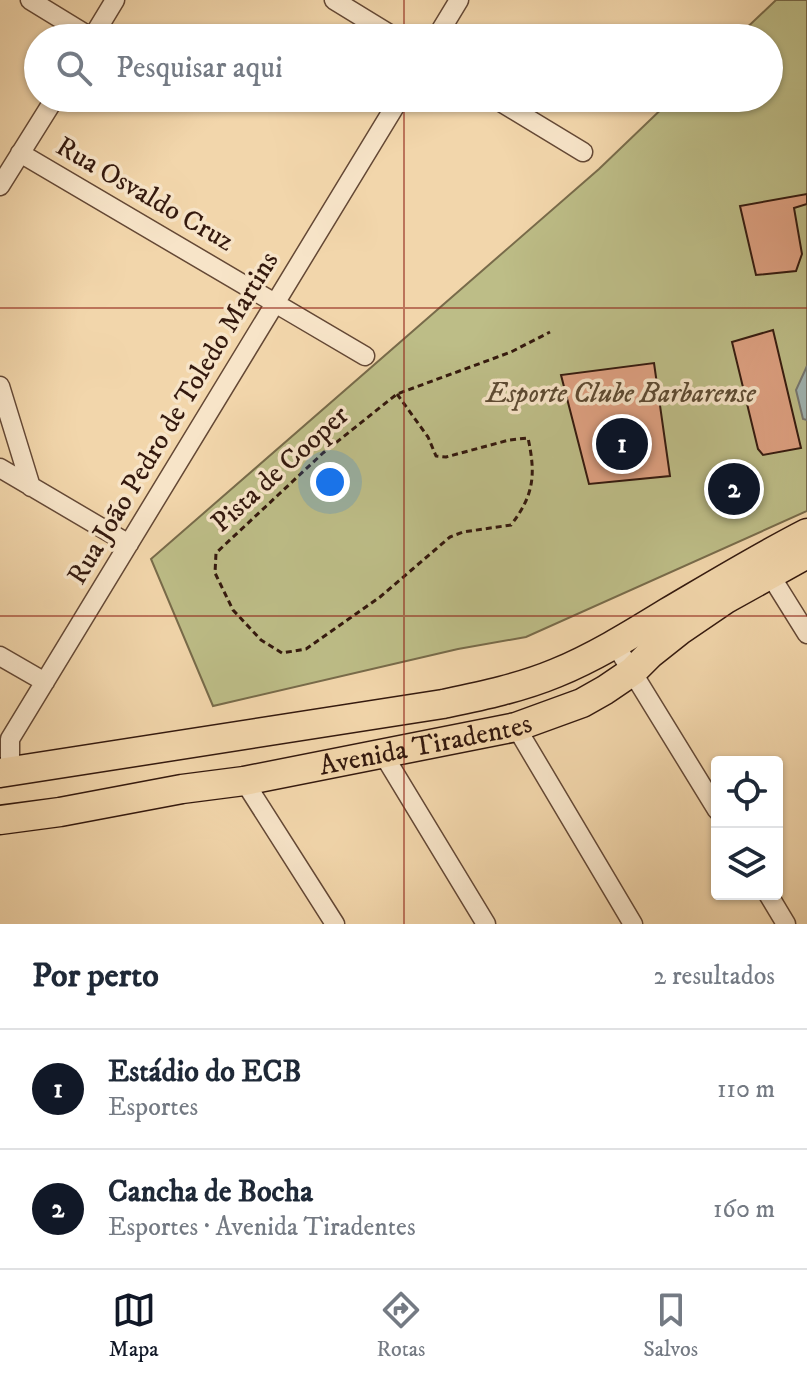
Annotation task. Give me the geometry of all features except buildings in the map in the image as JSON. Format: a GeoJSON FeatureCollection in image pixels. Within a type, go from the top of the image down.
{"type":"FeatureCollection","features":[{"type":"Feature","properties":{"kind":"main road","name":"Avenida Tiradentes"},"geometry":{"type":"LineString","coordinates":[[0,820],[244,781],[516,727],[582,703],[633,671],[679,631],[726,599],[807,533]]}},
{"type":"Feature","properties":{"kind":"main road","name":"Avenida Tiradentes"},"geometry":{"type":"LineString","coordinates":[[5,772],[443,704],[504,690],[553,675],[615,644],[718,582],[807,554]]}},
{"type":"Feature","properties":{"kind":"street"},"geometry":{"type":"LineString","coordinates":[[30,0],[69,24]]}},
{"type":"Feature","properties":{"kind":"street"},"geometry":{"type":"LineString","coordinates":[[100,24],[115,0]]}},
{"type":"Feature","properties":{"kind":"street"},"geometry":{"type":"LineString","coordinates":[[334,0],[373,24]]}},
{"type":"Feature","properties":{"kind":"street"},"geometry":{"type":"LineString","coordinates":[[444,24],[459,0]]}},
{"type":"Feature","properties":{"kind":"street"},"geometry":{"type":"LineString","coordinates":[[0,186],[46,112]]}},
{"type":"Feature","properties":{"kind":"street","name":"Rua João Pedro de Toledo Martins"},"geometry":{"type":"LineString","coordinates":[[5,772],[10,739],[391,112]]}},
{"type":"Feature","properties":{"kind":"street"},"geometry":{"type":"LineString","coordinates":[[517,112],[583,152]]}},
{"type":"Feature","properties":{"kind":"street","name":"Rua Osvaldo Cruz"},"geometry":{"type":"LineString","coordinates":[[20,153],[365,356]]}},
{"type":"Feature","properties":{"kind":"street"},"geometry":{"type":"LineString","coordinates":[[0,386],[31,487]]}},
{"type":"Feature","properties":{"kind":"street"},"geometry":{"type":"LineString","coordinates":[[0,468],[129,544]]}},
{"type":"Feature","properties":{"kind":"street"},"geometry":{"type":"LineString","coordinates":[[765,566],[807,634]]}},
{"type":"Feature","properties":{"kind":"street"},"geometry":{"type":"LineString","coordinates":[[615,644],[711,800]]}},
{"type":"Feature","properties":{"kind":"street"},"geometry":{"type":"LineString","coordinates":[[0,656],[45,682]]}},
{"type":"Feature","properties":{"kind":"street"},"geometry":{"type":"LineString","coordinates":[[516,727],[633,924]]}},
{"type":"Feature","properties":{"kind":"street"},"geometry":{"type":"LineString","coordinates":[[383,754],[486,924]]}},
{"type":"Feature","properties":{"kind":"street"},"geometry":{"type":"LineString","coordinates":[[244,781],[335,924]]}},
{"type":"Feature","properties":{"kind":"street"},"geometry":{"type":"LineString","coordinates":[[772,900],[786,924]]}},
{"type":"Feature","properties":{"kind":"path"},"geometry":{"type":"LineString","coordinates":[[397,394],[511,352],[550,332]]}},
{"type":"Feature","properties":{"kind":"path","name":"Pista de Cooper"},"geometry":{"type":"LineString","coordinates":[[397,394],[428,437],[436,456],[446,457],[528,438],[533,463],[530,494],[511,525],[450,537],[380,597],[306,649],[282,653],[261,640],[233,610],[215,573],[216,553],[323,453],[397,394]]}},
{"type":"Feature","properties":{"kind":"green space","name":"Esporte Clube Barbarense"},"geometry":{"type":"Polygon","coordinates":[[[776,0],[807,0],[807,511],[526,637],[458,649],[213,706],[151,559],[599,169],[658,112],[783,112],[783,24],[751,24],[776,0]]]}},
{"type":"Feature","properties":{"kind":"shaded area"},"geometry":{"type":"Polygon","coordinates":[[[807,366],[807,420],[803,419],[796,390],[807,366]]]}},
{"type":"Feature","properties":{"kind":"place","name":"Estádio do ECB"},"geometry":{"type":"Point","coordinates":[622,444]}},
{"type":"Feature","properties":{"kind":"place","name":"Cancha de Bocha"},"geometry":{"type":"Point","coordinates":[734,489]}}]}
